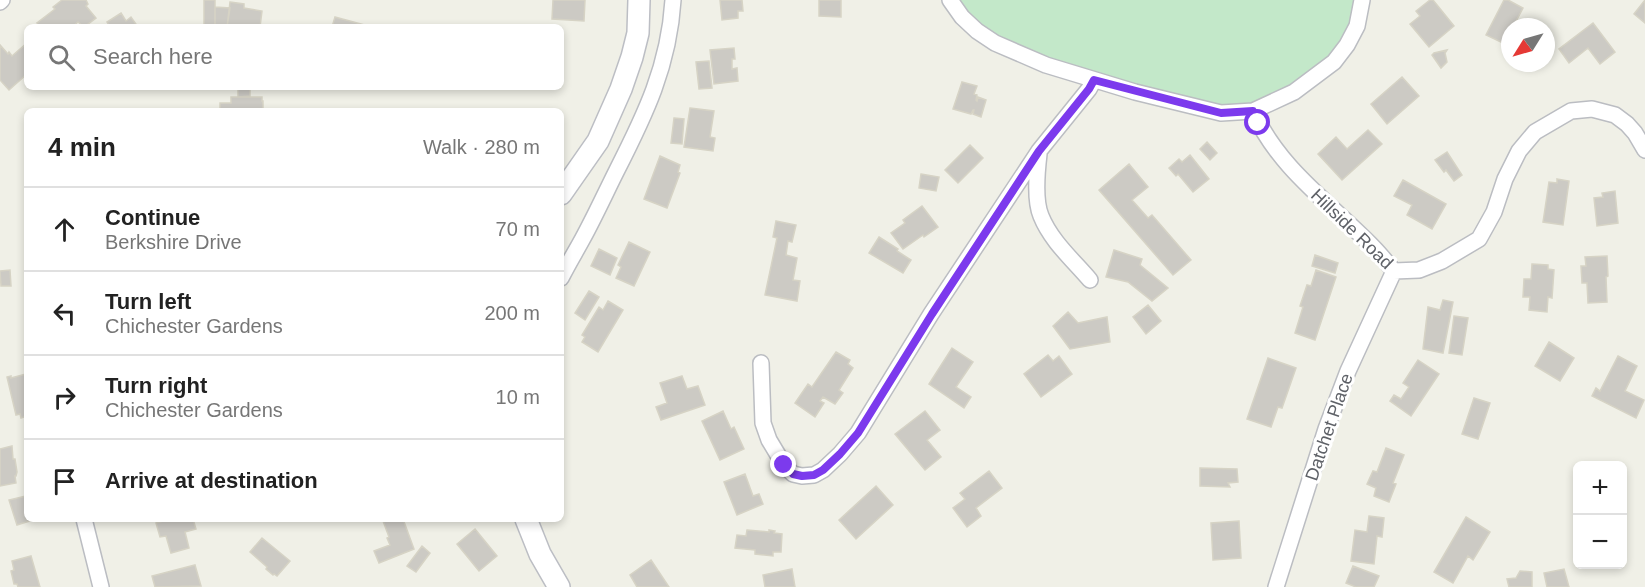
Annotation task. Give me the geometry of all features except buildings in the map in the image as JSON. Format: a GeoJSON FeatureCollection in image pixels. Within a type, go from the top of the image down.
{"type":"FeatureCollection","features":[{"type":"Feature","properties":{"kind":"street"},"geometry":{"type":"LineString","coordinates":[[564,190],[598,141],[621,89],[638,33],[639,0]]}},
{"type":"Feature","properties":{"kind":"street"},"geometry":{"type":"LineString","coordinates":[[564,272],[640,125],[651,98],[667,47],[673,0]]}},
{"type":"Feature","properties":{"kind":"street"},"geometry":{"type":"LineString","coordinates":[[950,0],[962,17],[977,31],[995,43],[1046,65],[1221,113],[1253,111],[1294,92],[1334,62],[1347,45],[1357,26],[1362,0]]}},
{"type":"Feature","properties":{"kind":"street"},"geometry":{"type":"LineString","coordinates":[[761,363],[764,423],[769,440],[784,465],[793,474],[814,475],[840,454],[858,433],[932,314],[1039,151],[1094,80]]}},
{"type":"Feature","properties":{"kind":"street","name":"Hillside Road"},"geometry":{"type":"LineString","coordinates":[[1253,111],[1258,123],[1282,159],[1304,183],[1374,248],[1394,272],[1419,270],[1442,261],[1479,239],[1494,212],[1519,152],[1535,132],[1571,111],[1592,109],[1615,115],[1627,123],[1645,150]]}},
{"type":"Feature","properties":{"kind":"street"},"geometry":{"type":"LineString","coordinates":[[1039,151],[1037,181],[1040,214],[1055,240],[1090,280]]}},
{"type":"Feature","properties":{"kind":"street","name":"Datchet Place"},"geometry":{"type":"LineString","coordinates":[[1276,587],[1326,429],[1348,371],[1394,272]]}},
{"type":"Feature","properties":{"kind":"street"},"geometry":{"type":"LineString","coordinates":[[85,522],[101,587]]}},
{"type":"Feature","properties":{"kind":"street"},"geometry":{"type":"LineString","coordinates":[[527,522],[540,554],[559,587]]}},
{"type":"Feature","properties":{"kind":"green space"},"geometry":{"type":"Polygon","coordinates":[[[949,0],[1362,0],[1348,44],[1295,92],[1222,113],[996,44],[949,0]]]}},
{"type":"Feature","properties":{"kind":"route"},"geometry":{"type":"LineString","coordinates":[[784,465],[793,474],[814,475],[840,454],[858,433],[932,314],[1039,151],[1094,80],[1221,113],[1253,111],[1258,123]]}}]}
